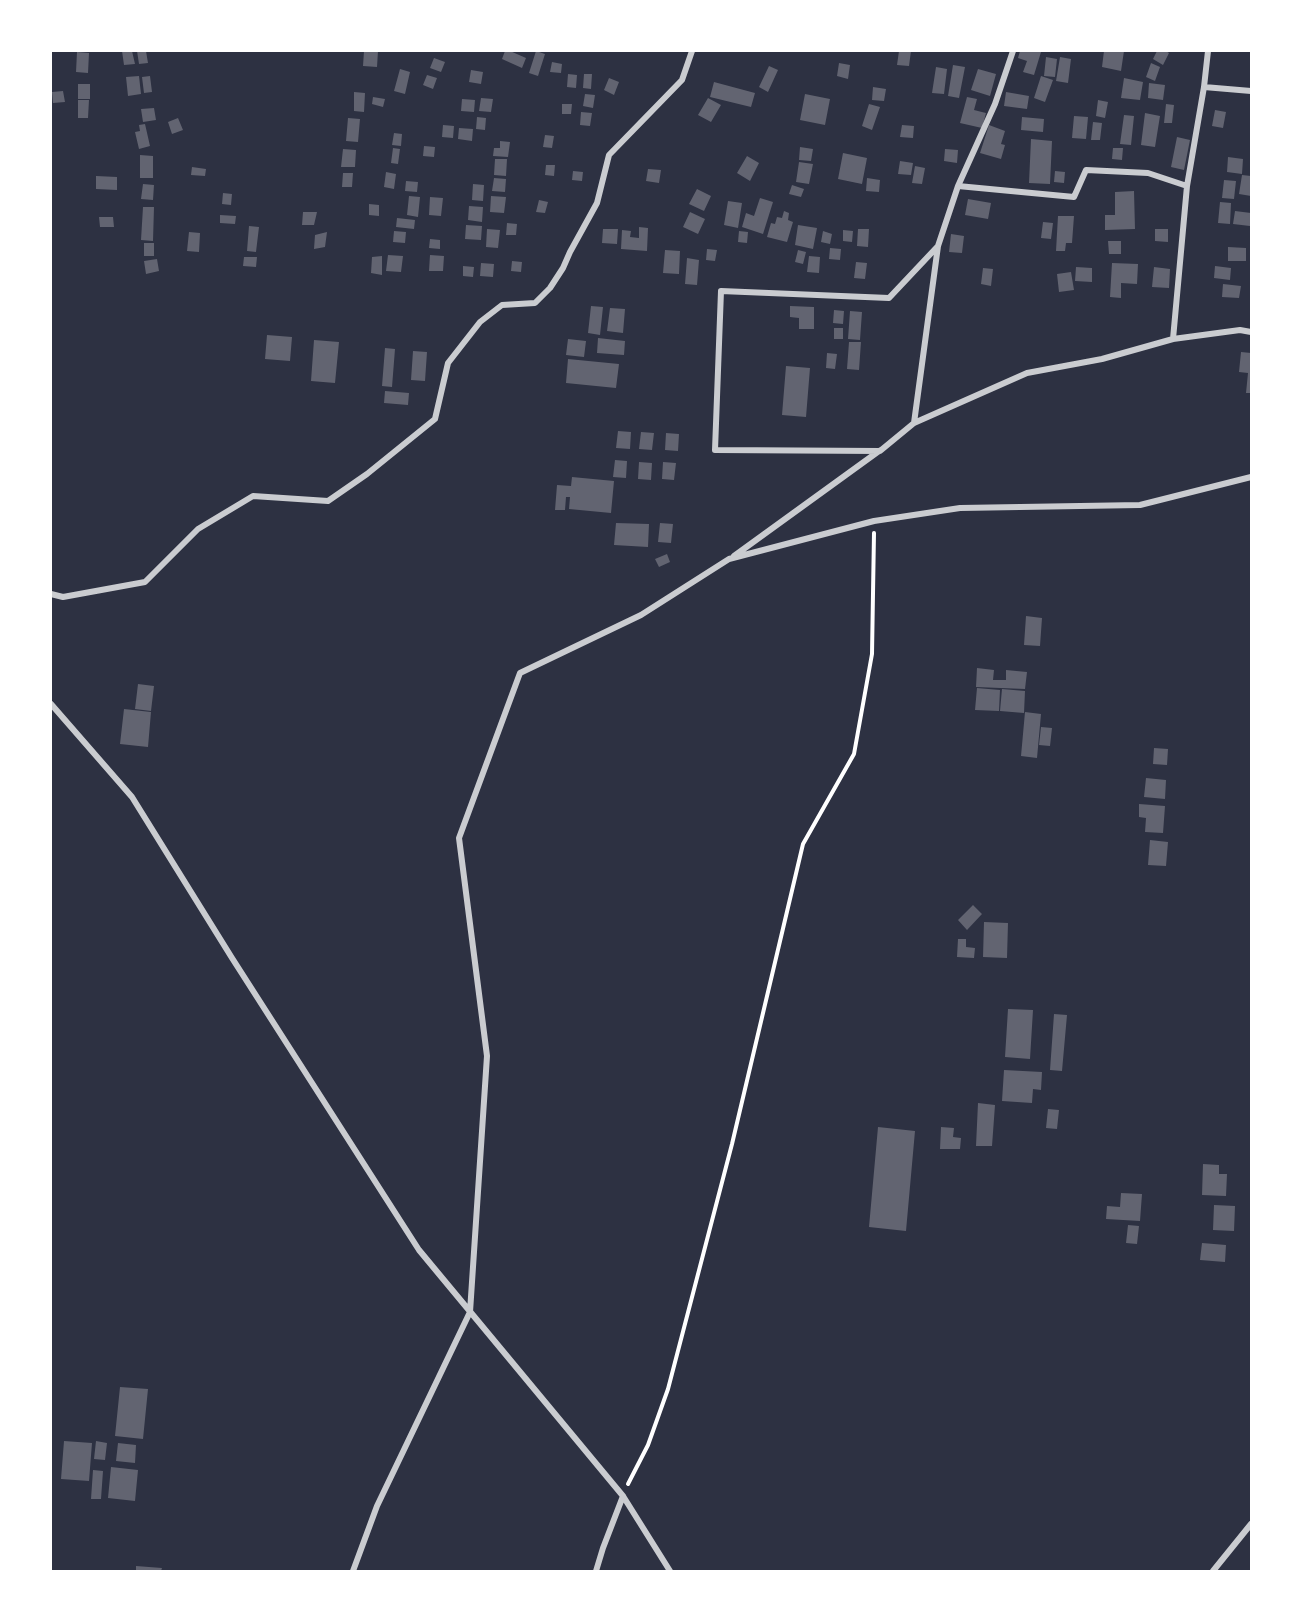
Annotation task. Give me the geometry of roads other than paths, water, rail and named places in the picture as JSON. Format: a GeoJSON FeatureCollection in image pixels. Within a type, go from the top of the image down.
{"type":"FeatureCollection","features":[{"type":"Feature","properties":{"kind":"street"},"geometry":{"type":"LineString","coordinates":[[51,594],[63,597],[145,582],[198,529],[254,496],[328,501],[367,474],[435,419],[448,363],[480,322],[502,305],[534,303],[550,288],[597,203],[609,155],[682,80],[692,51]]}},
{"type":"Feature","properties":{"kind":"street"},"geometry":{"type":"LineString","coordinates":[[914,423],[938,246],[958,186],[995,104],[1013,51]]}},
{"type":"Feature","properties":{"kind":"street"},"geometry":{"type":"LineString","coordinates":[[1173,339],[1186,186],[1204,87],[1208,51]]}},
{"type":"Feature","properties":{"kind":"street"},"geometry":{"type":"LineString","coordinates":[[1204,87],[1251,91]]}},
{"type":"Feature","properties":{"kind":"street"},"geometry":{"type":"LineString","coordinates":[[958,186],[1074,197],[1086,170],[1148,173],[1186,186]]}},
{"type":"Feature","properties":{"kind":"street"},"geometry":{"type":"LineString","coordinates":[[880,451],[715,450],[721,291],[889,298],[938,246]]}},
{"type":"Feature","properties":{"kind":"street"},"geometry":{"type":"LineString","coordinates":[[353,1571],[377,1506],[470,1312],[487,1056],[459,838],[520,673],[641,615],[729,559],[880,451],[914,423],[1027,373],[1102,359],[1173,339],[1240,330],[1251,332]]}},
{"type":"Feature","properties":{"kind":"street"},"geometry":{"type":"LineString","coordinates":[[729,559],[874,521],[960,508],[1140,505],[1251,477]]}},
{"type":"Feature","properties":{"kind":"street"},"geometry":{"type":"LineString","coordinates":[[51,704],[132,797],[419,1250],[623,1496],[670,1571]]}},
{"type":"Feature","properties":{"kind":"street"},"geometry":{"type":"LineString","coordinates":[[596,1571],[623,1496]]}},
{"type":"Feature","properties":{"kind":"street"},"geometry":{"type":"LineString","coordinates":[[1213,1571],[1251,1524]]}}]}
